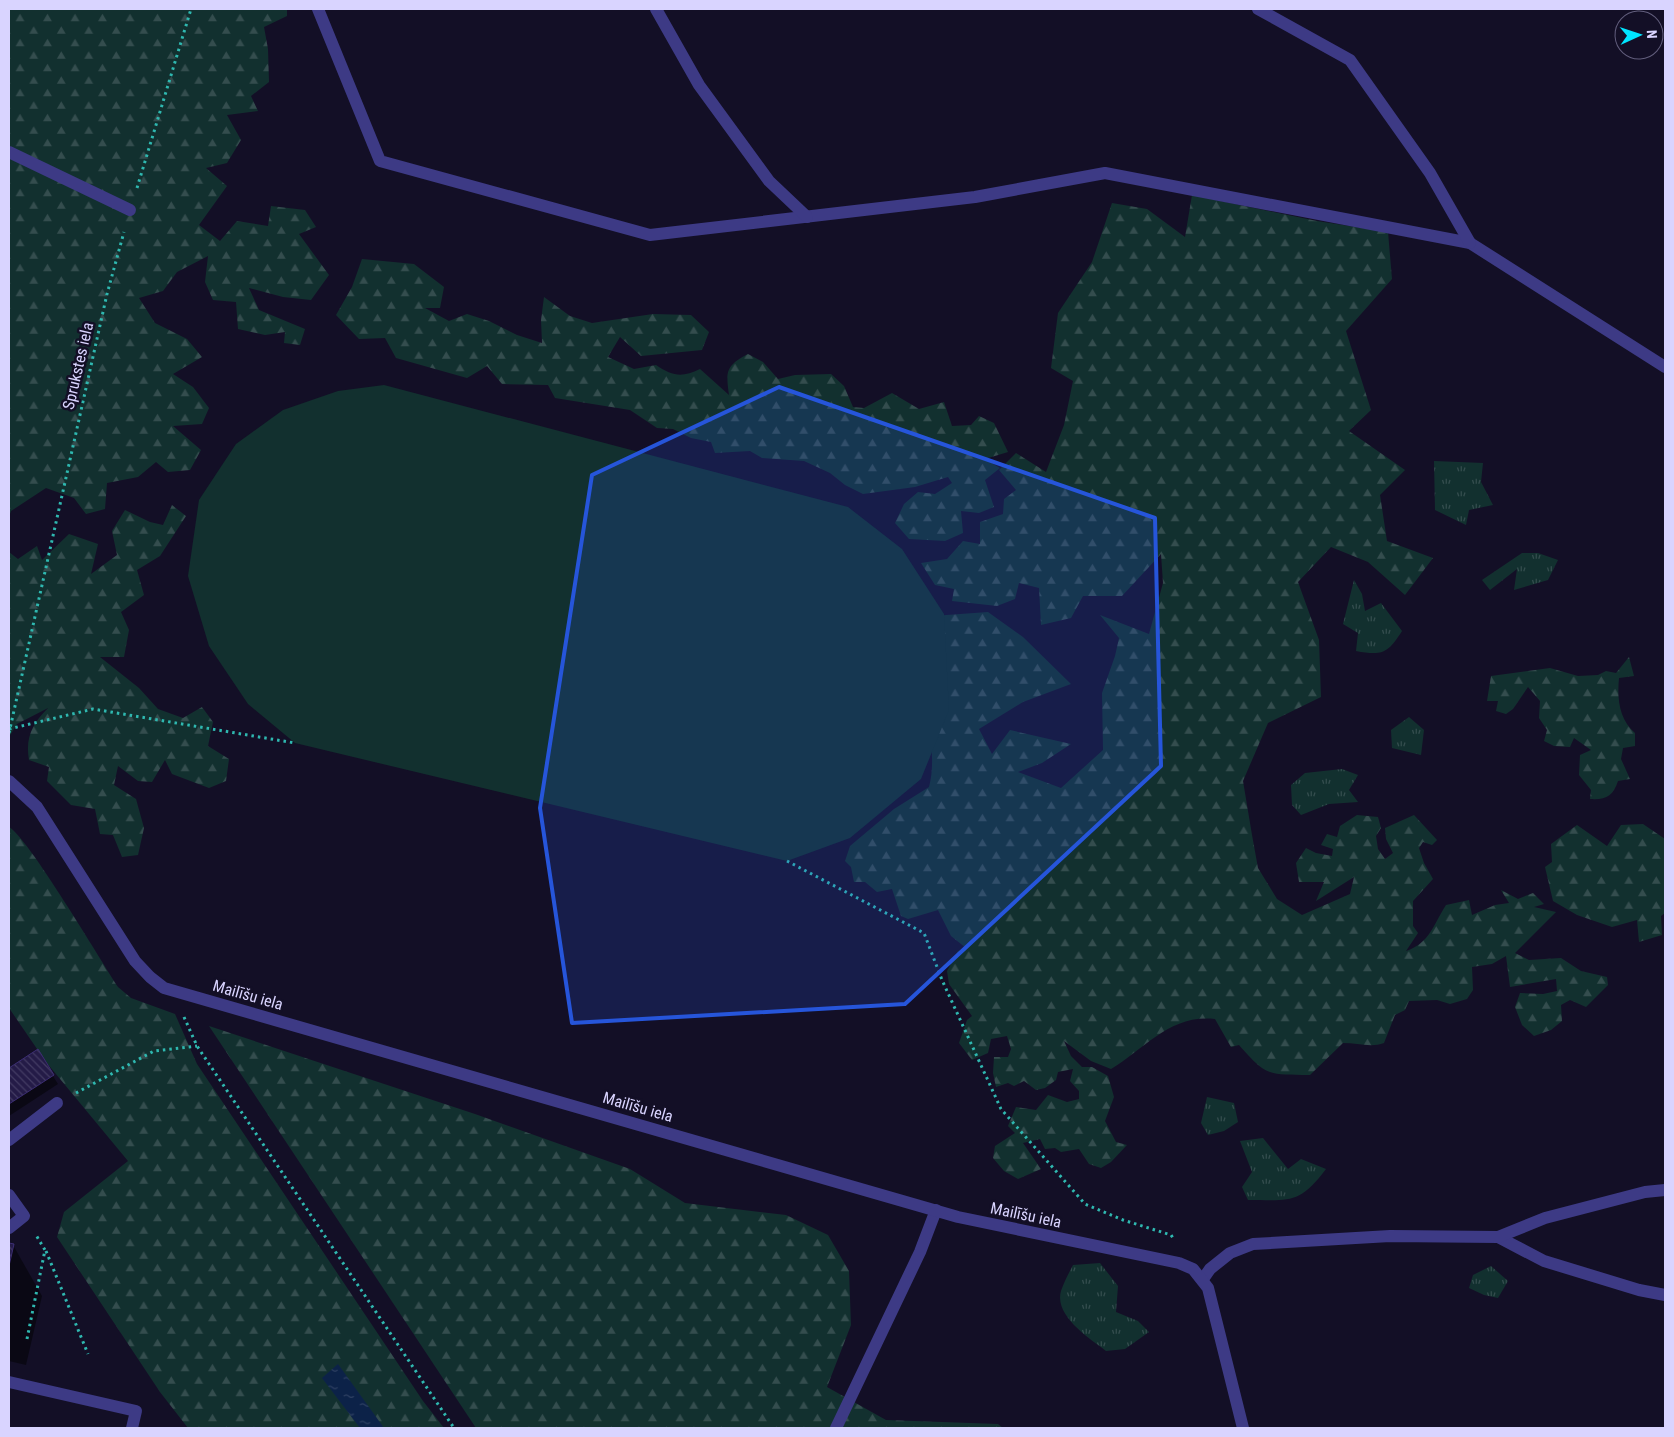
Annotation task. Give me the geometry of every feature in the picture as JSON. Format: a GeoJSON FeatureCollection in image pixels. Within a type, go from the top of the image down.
{"type":"FeatureCollection","features":[{"type":"Feature","properties":{"kind":"street"},"geometry":{"type":"LineString","coordinates":[[318,9],[380,160],[650,235],[975,197],[1105,173],[1470,243],[1665,367]]}},
{"type":"Feature","properties":{"kind":"street"},"geometry":{"type":"LineString","coordinates":[[656,9],[699,85],[769,181],[807,218]]}},
{"type":"Feature","properties":{"kind":"street"},"geometry":{"type":"LineString","coordinates":[[1258,9],[1350,60],[1430,173],[1470,243]]}},
{"type":"Feature","properties":{"kind":"street"},"geometry":{"type":"LineString","coordinates":[[9,152],[130,210]]}},
{"type":"Feature","properties":{"kind":"street","name":"Mailīšu iela"},"geometry":{"type":"LineString","coordinates":[[9,782],[37,807],[135,961],[164,988],[958,1217],[1178,1263],[1193,1269],[1203,1279],[1212,1302],[1243,1428]]}},
{"type":"Feature","properties":{"kind":"street"},"geometry":{"type":"LineString","coordinates":[[9,1140],[57,1103]]}},
{"type":"Feature","properties":{"kind":"street"},"geometry":{"type":"LineString","coordinates":[[1203,1279],[1210,1269],[1230,1253],[1253,1244],[1268,1241],[1390,1236],[1498,1237],[1545,1218],[1645,1192],[1665,1190]]}},
{"type":"Feature","properties":{"kind":"street"},"geometry":{"type":"LineString","coordinates":[[9,1195],[24,1216],[9,1228]]}},
{"type":"Feature","properties":{"kind":"street"},"geometry":{"type":"LineString","coordinates":[[836,1428],[920,1252],[936,1210]]}},
{"type":"Feature","properties":{"kind":"street"},"geometry":{"type":"LineString","coordinates":[[1498,1237],[1544,1261],[1639,1290],[1665,1295]]}},
{"type":"Feature","properties":{"kind":"street"},"geometry":{"type":"LineString","coordinates":[[9,1382],[136,1411],[132,1428]]}},
{"type":"Feature","properties":{"kind":"path","name":"Sprukstes iela"},"geometry":{"type":"LineString","coordinates":[[9,734],[107,294],[130,210],[191,9]]}},
{"type":"Feature","properties":{"kind":"path"},"geometry":{"type":"LineString","coordinates":[[9,729],[93,709],[295,743]]}},
{"type":"Feature","properties":{"kind":"path"},"geometry":{"type":"LineString","coordinates":[[787,861],[924,933],[942,980],[1001,1109],[1085,1204],[1123,1220],[1171,1234],[1193,1269]]}},
{"type":"Feature","properties":{"kind":"path"},"geometry":{"type":"LineString","coordinates":[[180,992],[180,1008],[197,1046],[454,1428]]}},
{"type":"Feature","properties":{"kind":"path"},"geometry":{"type":"LineString","coordinates":[[57,1103],[154,1051],[197,1046]]}},
{"type":"Feature","properties":{"kind":"path"},"geometry":{"type":"LineString","coordinates":[[24,1216],[45,1250],[88,1354]]}},
{"type":"Feature","properties":{"kind":"path"},"geometry":{"type":"LineString","coordinates":[[27,1339],[45,1250]]}},
{"type":"Feature","properties":{"kind":"highlighted area"},"geometry":{"type":"Polygon","coordinates":[[[779,387],[1155,518],[1161,766],[905,1004],[572,1023],[540,808],[592,475],[779,387]]]}},
{"type":"Feature","properties":{"kind":"green space"},"geometry":{"type":"Polygon","coordinates":[[[9,9],[287,9],[287,16],[264,27],[268,49],[269,82],[251,96],[258,111],[227,115],[241,140],[227,163],[206,168],[227,186],[199,225],[220,241],[237,221],[268,226],[271,206],[305,210],[316,227],[299,234],[329,275],[311,300],[283,297],[249,288],[259,310],[305,329],[300,345],[284,343],[285,332],[265,335],[238,329],[236,302],[213,300],[205,282],[208,256],[177,272],[163,291],[139,298],[155,323],[187,339],[202,357],[173,374],[193,387],[209,408],[202,424],[173,426],[201,450],[190,470],[168,472],[156,462],[138,477],[107,483],[105,509],[86,514],[74,498],[46,488],[11,511],[9,517],[9,9]]]}},
{"type":"Feature","properties":{"kind":"green space"},"geometry":{"type":"Polygon","coordinates":[[[1192,195],[1317,221],[1388,232],[1392,279],[1346,331],[1371,410],[1349,431],[1405,470],[1380,495],[1387,541],[1433,558],[1405,595],[1368,562],[1331,547],[1298,582],[1319,640],[1321,697],[1268,723],[1243,781],[1258,868],[1277,899],[1302,915],[1350,894],[1354,877],[1316,901],[1324,882],[1299,882],[1296,863],[1306,848],[1316,853],[1332,856],[1333,849],[1321,845],[1327,834],[1337,837],[1340,826],[1357,815],[1378,817],[1381,828],[1376,836],[1378,849],[1385,859],[1393,853],[1386,839],[1385,828],[1414,815],[1437,840],[1432,845],[1423,842],[1419,848],[1424,863],[1433,879],[1413,901],[1413,926],[1418,933],[1406,951],[1414,948],[1426,938],[1446,905],[1469,900],[1472,915],[1495,905],[1509,903],[1501,890],[1518,899],[1533,893],[1544,904],[1534,907],[1556,912],[1515,953],[1529,960],[1561,958],[1581,971],[1607,977],[1608,985],[1586,1007],[1570,1000],[1561,1005],[1562,1021],[1551,1030],[1534,1036],[1522,1025],[1515,1007],[1520,993],[1543,994],[1557,991],[1556,979],[1510,987],[1506,956],[1492,964],[1472,967],[1473,990],[1467,999],[1450,1004],[1437,1000],[1409,1001],[1405,1010],[1395,1015],[1384,1043],[1369,1045],[1343,1043],[1310,1075],[1269,1072],[1256,1063],[1239,1045],[1231,1047],[1215,1019],[1199,1019],[1172,1027],[1159,1034],[1111,1069],[1091,1061],[1064,1041],[1071,1056],[1082,1067],[1092,1067],[1108,1076],[1114,1097],[1105,1121],[1116,1142],[1127,1145],[1111,1162],[1101,1168],[1089,1164],[1079,1149],[1061,1152],[1055,1148],[1045,1149],[1040,1139],[1023,1143],[1041,1169],[1018,1179],[1004,1171],[993,1158],[995,1146],[1015,1133],[1008,1126],[1016,1107],[1036,1110],[1048,1095],[1067,1102],[1079,1099],[1079,1091],[1070,1081],[1073,1069],[1058,1072],[1056,1080],[1045,1088],[1036,1090],[1024,1081],[1014,1086],[1008,1083],[996,1087],[993,1073],[994,1057],[1008,1057],[1011,1049],[1007,1036],[991,1039],[988,1053],[972,1060],[959,1043],[967,1020],[972,1016],[949,984],[947,971],[958,951],[966,948],[951,936],[938,910],[908,919],[901,916],[892,889],[877,892],[865,882],[854,882],[851,867],[845,861],[850,846],[894,809],[929,787],[932,769],[932,749],[929,726],[905,618],[988,612],[1023,637],[1071,684],[1023,702],[979,729],[992,754],[1010,730],[1071,744],[1042,763],[1018,772],[1061,788],[1103,750],[1102,693],[1119,638],[1100,615],[1149,634],[1163,583],[1161,554],[1122,596],[1083,596],[1071,618],[1041,625],[1039,588],[1019,583],[1015,599],[997,606],[952,601],[954,589],[935,585],[921,563],[947,559],[963,541],[980,544],[980,522],[1003,514],[1004,499],[1016,490],[999,470],[1016,453],[1046,472],[1064,425],[1073,381],[1051,368],[1058,313],[1092,262],[1112,203],[1147,209],[1185,237],[1192,195]]]}},
{"type":"Feature","properties":{"kind":"green space"},"geometry":{"type":"Polygon","coordinates":[[[362,259],[414,264],[444,287],[440,308],[425,308],[449,321],[467,314],[489,321],[517,335],[542,343],[541,320],[544,297],[570,316],[592,323],[653,314],[691,315],[709,332],[702,350],[641,356],[620,337],[608,357],[634,369],[656,365],[667,372],[682,375],[700,369],[729,395],[727,381],[729,370],[735,362],[748,354],[763,362],[778,379],[795,375],[831,374],[844,386],[853,407],[864,408],[892,393],[919,409],[944,402],[952,426],[971,425],[979,416],[994,423],[1008,452],[985,459],[1000,468],[985,480],[994,507],[979,513],[961,511],[963,533],[945,541],[909,539],[895,523],[904,504],[918,492],[935,494],[952,483],[948,477],[915,487],[863,494],[845,485],[830,473],[804,461],[762,458],[750,451],[715,453],[711,442],[691,438],[673,429],[657,428],[630,410],[555,398],[548,385],[502,384],[487,366],[467,378],[396,358],[385,338],[359,339],[336,315],[352,287],[362,259]]]}},
{"type":"Feature","properties":{"kind":"green space"},"geometry":{"type":"Polygon","coordinates":[[[384,385],[848,507],[902,549],[944,614],[949,710],[921,779],[850,838],[787,861],[295,743],[248,704],[209,646],[188,576],[199,500],[236,444],[283,410],[338,391],[384,385]]]}},
{"type":"Feature","properties":{"kind":"green space"},"geometry":{"type":"Polygon","coordinates":[[[1434,461],[1483,463],[1481,482],[1493,505],[1469,510],[1466,525],[1435,510],[1434,461]]]}},
{"type":"Feature","properties":{"kind":"green space"},"geometry":{"type":"Polygon","coordinates":[[[172,505],[186,516],[160,556],[137,570],[144,595],[121,612],[129,630],[124,657],[100,657],[139,688],[158,709],[183,718],[202,707],[213,722],[208,746],[229,759],[226,781],[209,788],[172,774],[165,760],[152,782],[138,781],[118,766],[114,785],[136,799],[144,828],[138,855],[122,857],[113,835],[100,834],[95,809],[71,805],[47,781],[49,767],[29,760],[28,744],[31,731],[38,719],[48,708],[17,724],[9,737],[9,552],[18,559],[37,546],[42,560],[69,534],[98,544],[91,574],[117,555],[112,531],[125,510],[150,522],[163,525],[172,505]]]}},
{"type":"Feature","properties":{"kind":"green space"},"geometry":{"type":"Polygon","coordinates":[[[1522,553],[1538,553],[1558,560],[1548,580],[1514,590],[1517,569],[1490,590],[1482,580],[1522,553]]]}},
{"type":"Feature","properties":{"kind":"green space"},"geometry":{"type":"Polygon","coordinates":[[[1354,580],[1362,594],[1365,611],[1381,603],[1402,631],[1393,644],[1379,653],[1356,651],[1358,633],[1343,624],[1354,580]]]}},
{"type":"Feature","properties":{"kind":"green space"},"geometry":{"type":"Polygon","coordinates":[[[1629,657],[1634,676],[1619,678],[1618,693],[1622,715],[1635,733],[1635,746],[1623,748],[1621,759],[1630,779],[1618,781],[1611,794],[1605,798],[1590,799],[1591,790],[1579,775],[1580,755],[1591,750],[1574,738],[1570,747],[1554,746],[1544,741],[1547,730],[1539,718],[1540,701],[1528,687],[1513,709],[1506,714],[1496,711],[1498,701],[1487,701],[1491,676],[1550,668],[1578,676],[1598,675],[1606,671],[1616,673],[1629,657]]]}},
{"type":"Feature","properties":{"kind":"green space"},"geometry":{"type":"Polygon","coordinates":[[[1409,717],[1424,730],[1421,755],[1392,748],[1391,730],[1409,717]]]}},
{"type":"Feature","properties":{"kind":"green space"},"geometry":{"type":"Polygon","coordinates":[[[1342,769],[1358,775],[1349,790],[1358,802],[1329,804],[1301,815],[1292,805],[1291,785],[1305,773],[1342,769]]]}},
{"type":"Feature","properties":{"kind":"green space"},"geometry":{"type":"Polygon","coordinates":[[[1643,824],[1665,839],[1665,913],[1661,916],[1662,935],[1639,942],[1637,920],[1612,927],[1577,915],[1553,901],[1545,867],[1552,862],[1551,844],[1577,825],[1607,846],[1621,825],[1643,824]]]}},
{"type":"Feature","properties":{"kind":"green space"},"geometry":{"type":"Polygon","coordinates":[[[9,827],[18,835],[47,875],[118,987],[131,998],[175,1014],[197,1064],[423,1401],[444,1428],[188,1428],[160,1392],[57,1237],[64,1212],[128,1161],[46,1062],[9,1008],[9,827]]]}},
{"type":"Feature","properties":{"kind":"green space"},"geometry":{"type":"Polygon","coordinates":[[[209,1026],[475,1114],[630,1169],[685,1203],[786,1215],[828,1235],[849,1271],[851,1325],[827,1387],[886,1420],[998,1424],[1003,1428],[476,1428],[209,1026]]]}},
{"type":"Feature","properties":{"kind":"green space"},"geometry":{"type":"Polygon","coordinates":[[[1207,1097],[1234,1103],[1238,1122],[1224,1131],[1208,1135],[1201,1123],[1207,1097]]]}},
{"type":"Feature","properties":{"kind":"green space"},"geometry":{"type":"Polygon","coordinates":[[[1263,1138],[1288,1169],[1301,1159],[1326,1169],[1317,1181],[1300,1195],[1284,1200],[1248,1200],[1242,1187],[1252,1172],[1240,1141],[1263,1138]]]}},
{"type":"Feature","properties":{"kind":"green space"},"geometry":{"type":"Polygon","coordinates":[[[1100,1263],[1118,1286],[1116,1312],[1138,1321],[1149,1332],[1125,1349],[1106,1351],[1082,1333],[1068,1318],[1060,1300],[1061,1291],[1073,1265],[1100,1263]]]}},
{"type":"Feature","properties":{"kind":"green space"},"geometry":{"type":"Polygon","coordinates":[[[1491,1266],[1508,1281],[1498,1298],[1484,1295],[1469,1288],[1473,1275],[1491,1266]]]}},
{"type":"Feature","properties":{"kind":"water"},"geometry":{"type":"Polygon","coordinates":[[[338,1364],[384,1428],[360,1428],[322,1378],[338,1364]]]}},
{"type":"Feature","properties":{"kind":"building"},"geometry":{"type":"Polygon","coordinates":[[[38,1049],[54,1075],[9,1104],[9,1068],[38,1049]]]}},
{"type":"Feature","properties":{"kind":"building"},"geometry":{"type":"Polygon","coordinates":[[[9,1243],[14,1244],[9,1266],[9,1243]]]}}]}
